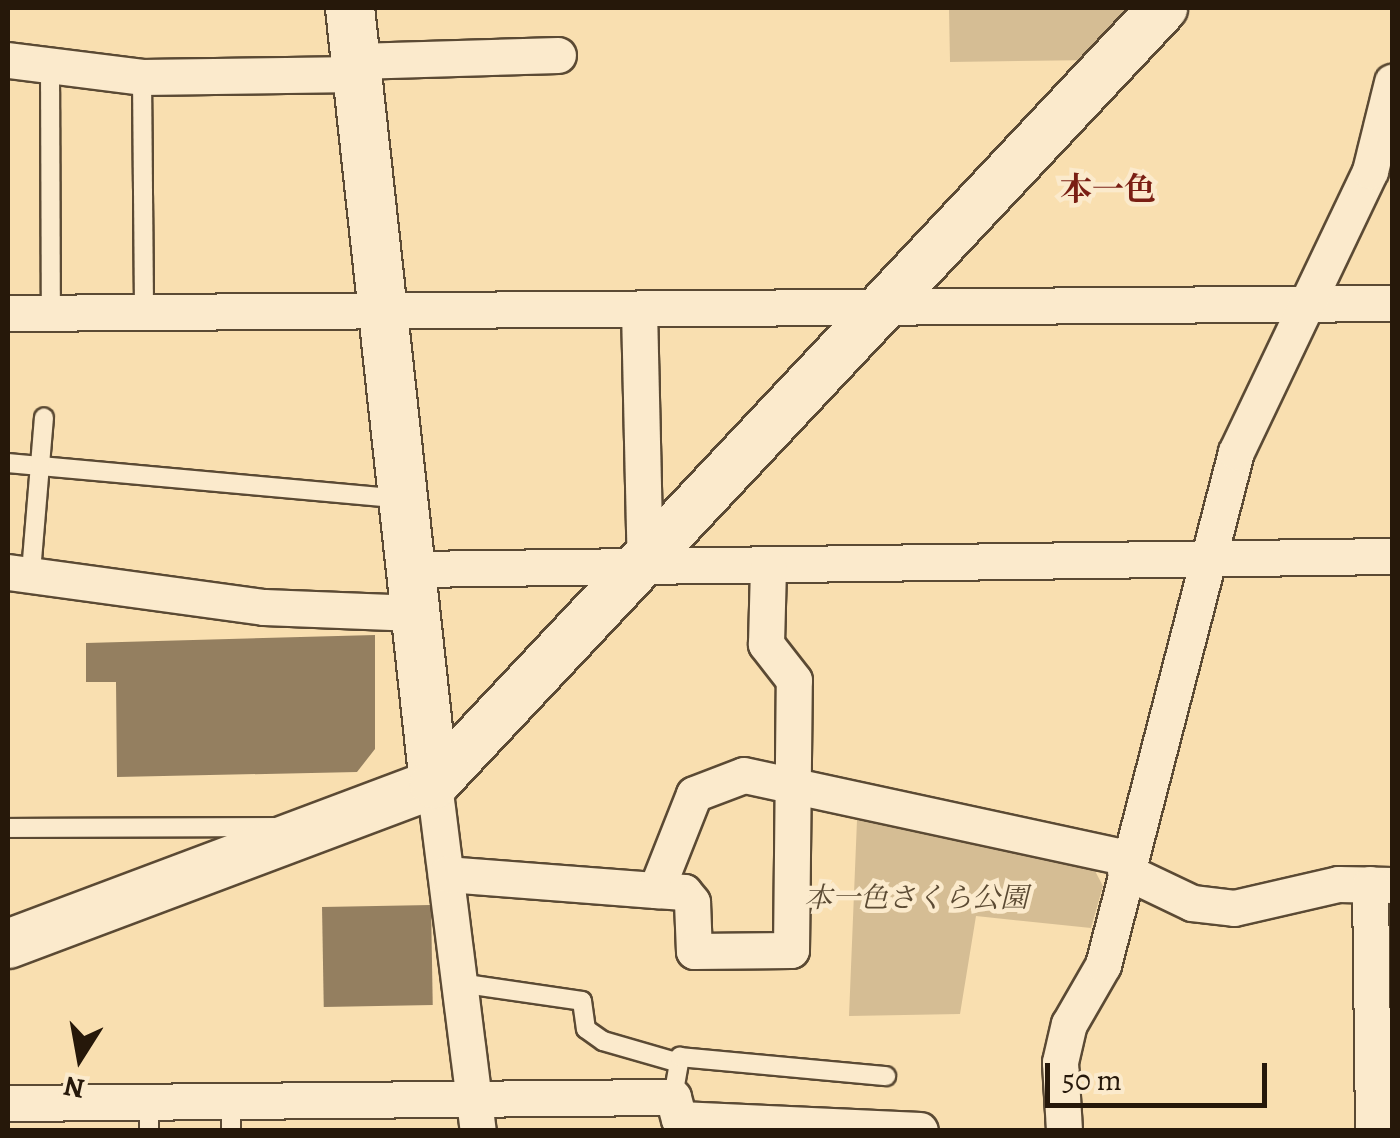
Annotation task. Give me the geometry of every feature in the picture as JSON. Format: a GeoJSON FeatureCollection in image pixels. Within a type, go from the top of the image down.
{"type":"FeatureCollection","features":[{"type":"Feature","properties":{"kind":"street"},"geometry":{"type":"LineString","coordinates":[[350,8],[388,314],[434,784],[466,984],[477,1115]]}},
{"type":"Feature","properties":{"kind":"street"},"geometry":{"type":"LineString","coordinates":[[8,944],[310,827],[434,784],[645,567],[1160,9]]}},
{"type":"Feature","properties":{"kind":"street"},"geometry":{"type":"LineString","coordinates":[[8,60],[50,62],[142,77],[558,55]]}},
{"type":"Feature","properties":{"kind":"street"},"geometry":{"type":"LineString","coordinates":[[1064,1130],[1064,1043],[1103,965],[1205,559],[1236,452],[1310,304],[1370,171],[1392,82]]}},
{"type":"Feature","properties":{"kind":"street"},"geometry":{"type":"LineString","coordinates":[[8,312],[388,314],[1392,303]]}},
{"type":"Feature","properties":{"kind":"street"},"geometry":{"type":"LineString","coordinates":[[638,309],[645,567]]}},
{"type":"Feature","properties":{"kind":"street"},"geometry":{"type":"LineString","coordinates":[[19,572],[264,607],[645,567],[1392,556]]}},
{"type":"Feature","properties":{"kind":"street"},"geometry":{"type":"LineString","coordinates":[[446,874],[684,892],[692,902],[694,950],[792,950],[794,680],[766,644],[768,565]]}},
{"type":"Feature","properties":{"kind":"street"},"geometry":{"type":"LineString","coordinates":[[656,890],[694,794],[744,775],[1127,864],[1192,904],[1234,908],[1381,884],[1373,1130]]}},
{"type":"Feature","properties":{"kind":"street"},"geometry":{"type":"LineString","coordinates":[[8,1103],[149,1117],[477,1115],[676,1080],[679,1119],[920,1130]]}},
{"type":"Feature","properties":{"kind":"lane"},"geometry":{"type":"LineString","coordinates":[[50,62],[50,312]]}},
{"type":"Feature","properties":{"kind":"lane"},"geometry":{"type":"LineString","coordinates":[[142,77],[144,312]]}},
{"type":"Feature","properties":{"kind":"lane"},"geometry":{"type":"LineString","coordinates":[[19,572],[40,466],[44,418]]}},
{"type":"Feature","properties":{"kind":"lane"},"geometry":{"type":"LineString","coordinates":[[8,464],[406,500]]}},
{"type":"Feature","properties":{"kind":"lane"},"geometry":{"type":"LineString","coordinates":[[8,828],[310,827]]}},
{"type":"Feature","properties":{"kind":"lane"},"geometry":{"type":"LineString","coordinates":[[466,984],[582,1000],[586,1028],[676,1080],[886,1076]]}},
{"type":"Feature","properties":{"kind":"green space"},"geometry":{"type":"Polygon","coordinates":[[[949,8],[1147,8],[1098,60],[950,62],[949,8]]]}},
{"type":"Feature","properties":{"kind":"green space","name":"本一色さくら公園"},"geometry":{"type":"Polygon","coordinates":[[[857,820],[1095,871],[1103,886],[1091,928],[976,916],[960,1014],[849,1016],[857,820]]]}},
{"type":"Feature","properties":{"kind":"building"},"geometry":{"type":"Polygon","coordinates":[[[375,635],[375,749],[357,772],[117,777],[116,682],[86,682],[86,643],[375,635]]]}},
{"type":"Feature","properties":{"kind":"building"},"geometry":{"type":"Polygon","coordinates":[[[431,905],[433,1005],[324,1007],[322,907],[431,905]]]}},
{"type":"Feature","properties":{"kind":"district","name":"本一色"},"geometry":{"type":"Point","coordinates":[1108,189]}}]}
